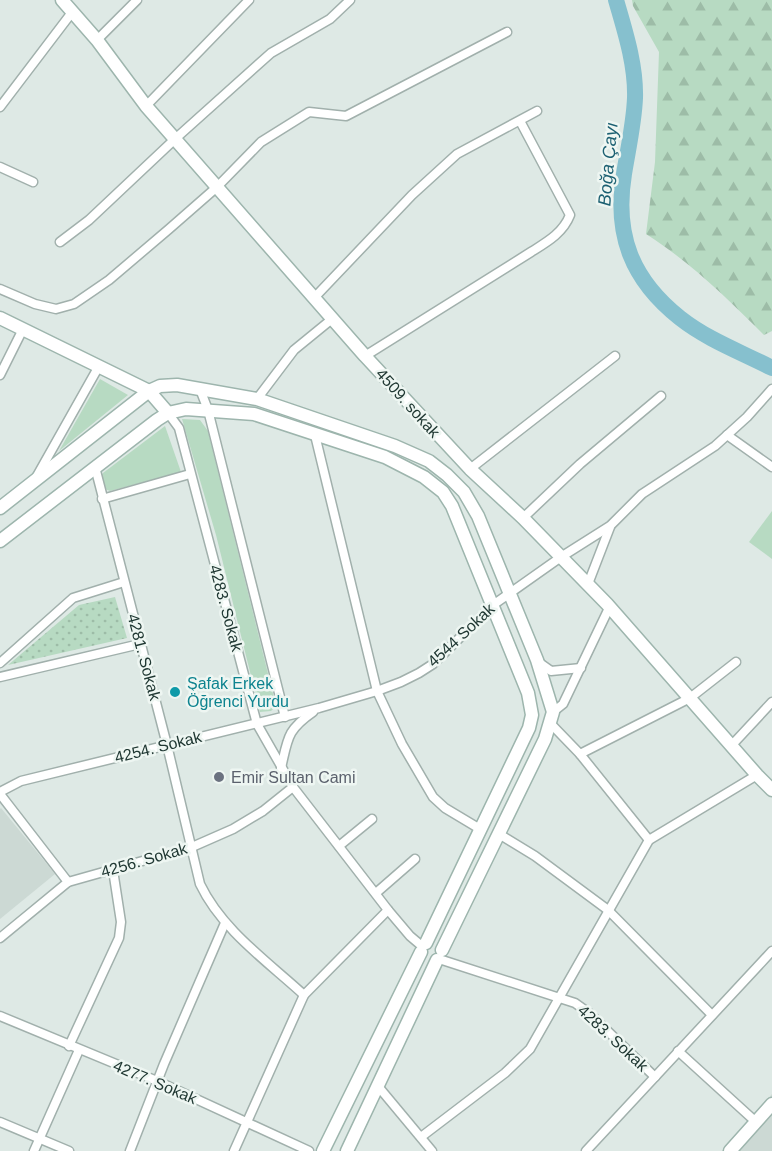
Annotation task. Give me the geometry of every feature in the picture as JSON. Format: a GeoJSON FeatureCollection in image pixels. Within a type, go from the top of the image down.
{"type":"FeatureCollection","features":[{"type":"Feature","properties":{"kind":"main road","name":"4509. sokak"},"geometry":{"type":"LineString","coordinates":[[62,0],[97,40],[146,106],[365,356],[470,469],[523,518],[610,606],[772,790]]}},
{"type":"Feature","properties":{"kind":"main road","name":"4283. Sokak"},"geometry":{"type":"LineString","coordinates":[[0,318],[149,391],[168,413]]}},
{"type":"Feature","properties":{"kind":"main road"},"geometry":{"type":"LineString","coordinates":[[0,508],[149,391],[160,386],[177,385],[257,399],[395,446],[429,461],[438,468],[464,492],[478,516],[537,660],[552,718],[499,834],[376,1085],[347,1151]]}},
{"type":"Feature","properties":{"kind":"main road"},"geometry":{"type":"LineString","coordinates":[[0,541],[168,413],[186,409],[254,414],[385,457],[424,477],[443,492],[452,506],[528,693],[532,715],[529,728],[323,1151]]}},
{"type":"Feature","properties":{"kind":"main road"},"geometry":{"type":"LineString","coordinates":[[423,947],[436,942],[440,955]]}},
{"type":"Feature","properties":{"kind":"main road"},"geometry":{"type":"LineString","coordinates":[[730,1151],[772,1104]]}},
{"type":"Feature","properties":{"kind":"street"},"geometry":{"type":"LineString","coordinates":[[97,40],[137,0]]}},
{"type":"Feature","properties":{"kind":"street"},"geometry":{"type":"LineString","coordinates":[[146,106],[249,0]]}},
{"type":"Feature","properties":{"kind":"street"},"geometry":{"type":"LineString","coordinates":[[60,242],[89,220],[271,53],[330,19],[350,0]]}},
{"type":"Feature","properties":{"kind":"street"},"geometry":{"type":"LineString","coordinates":[[0,107],[73,11]]}},
{"type":"Feature","properties":{"kind":"street"},"geometry":{"type":"LineString","coordinates":[[0,289],[45,307],[56,309],[74,304],[109,280],[217,187],[261,142],[309,112],[346,116],[507,32]]}},
{"type":"Feature","properties":{"kind":"street"},"geometry":{"type":"LineString","coordinates":[[315,297],[412,195],[457,154],[537,111]]}},
{"type":"Feature","properties":{"kind":"street"},"geometry":{"type":"LineString","coordinates":[[365,356],[541,246],[566,226],[570,215],[520,121]]}},
{"type":"Feature","properties":{"kind":"street"},"geometry":{"type":"LineString","coordinates":[[0,167],[33,182]]}},
{"type":"Feature","properties":{"kind":"street"},"geometry":{"type":"LineString","coordinates":[[257,399],[294,351],[332,319]]}},
{"type":"Feature","properties":{"kind":"street"},"geometry":{"type":"LineString","coordinates":[[0,375],[23,329]]}},
{"type":"Feature","properties":{"kind":"street"},"geometry":{"type":"LineString","coordinates":[[470,469],[615,356]]}},
{"type":"Feature","properties":{"kind":"street"},"geometry":{"type":"LineString","coordinates":[[34,482],[99,366]]}},
{"type":"Feature","properties":{"kind":"street"},"geometry":{"type":"LineString","coordinates":[[200,388],[208,410],[285,717]]}},
{"type":"Feature","properties":{"kind":"street"},"geometry":{"type":"LineString","coordinates":[[588,584],[610,526],[642,494],[715,446],[747,417],[772,389]]}},
{"type":"Feature","properties":{"kind":"street"},"geometry":{"type":"LineString","coordinates":[[523,518],[580,464],[661,396]]}},
{"type":"Feature","properties":{"kind":"street","name":"4283. Sokak"},"geometry":{"type":"LineString","coordinates":[[168,413],[179,428],[257,724],[293,787],[388,910],[410,936],[423,947]]}},
{"type":"Feature","properties":{"kind":"street"},"geometry":{"type":"LineString","coordinates":[[315,435],[377,691],[402,744],[433,797],[445,808],[480,829]]}},
{"type":"Feature","properties":{"kind":"street"},"geometry":{"type":"LineString","coordinates":[[727,435],[772,466]]}},
{"type":"Feature","properties":{"kind":"street","name":"4281. Sokak"},"geometry":{"type":"LineString","coordinates":[[94,468],[167,745],[200,884],[209,902],[225,923],[304,995]]}},
{"type":"Feature","properties":{"kind":"street"},"geometry":{"type":"LineString","coordinates":[[102,499],[190,474]]}},
{"type":"Feature","properties":{"kind":"street","name":"4544 Sokak"},"geometry":{"type":"LineString","coordinates":[[319,708],[401,682],[433,664],[493,605],[610,526]]}},
{"type":"Feature","properties":{"kind":"street"},"geometry":{"type":"LineString","coordinates":[[0,663],[74,598],[124,582]]}},
{"type":"Feature","properties":{"kind":"street"},"geometry":{"type":"LineString","coordinates":[[610,606],[563,704],[552,718],[649,840]]}},
{"type":"Feature","properties":{"kind":"street"},"geometry":{"type":"LineString","coordinates":[[0,677],[140,644]]}},
{"type":"Feature","properties":{"kind":"street"},"geometry":{"type":"LineString","coordinates":[[537,660],[551,671],[581,668]]}},
{"type":"Feature","properties":{"kind":"street"},"geometry":{"type":"LineString","coordinates":[[580,754],[690,698],[736,662]]}},
{"type":"Feature","properties":{"kind":"street"},"geometry":{"type":"LineString","coordinates":[[731,746],[772,702]]}},
{"type":"Feature","properties":{"kind":"street"},"geometry":{"type":"LineString","coordinates":[[281,768],[289,734],[299,722],[319,708]]}},
{"type":"Feature","properties":{"kind":"street","name":"4254. Sokak"},"geometry":{"type":"LineString","coordinates":[[0,793],[21,781],[319,708]]}},
{"type":"Feature","properties":{"kind":"street"},"geometry":{"type":"LineString","coordinates":[[421,1137],[505,1073],[530,1049],[649,840],[757,775]]}},
{"type":"Feature","properties":{"kind":"street","name":"4256. Sokak"},"geometry":{"type":"LineString","coordinates":[[0,938],[68,882],[192,847],[233,829],[263,811],[293,787]]}},
{"type":"Feature","properties":{"kind":"street"},"geometry":{"type":"LineString","coordinates":[[0,793],[68,882]]}},
{"type":"Feature","properties":{"kind":"street"},"geometry":{"type":"LineString","coordinates":[[339,846],[372,819]]}},
{"type":"Feature","properties":{"kind":"street"},"geometry":{"type":"LineString","coordinates":[[499,834],[535,856],[608,910],[712,1015]]}},
{"type":"Feature","properties":{"kind":"street"},"geometry":{"type":"LineString","coordinates":[[376,893],[416,859]]}},
{"type":"Feature","properties":{"kind":"street"},"geometry":{"type":"LineString","coordinates":[[69,1046],[119,938],[121,922],[113,870]]}},
{"type":"Feature","properties":{"kind":"street"},"geometry":{"type":"LineString","coordinates":[[234,1151],[304,995],[388,910]]}},
{"type":"Feature","properties":{"kind":"street"},"geometry":{"type":"LineString","coordinates":[[130,1151],[157,1081],[225,923]]}},
{"type":"Feature","properties":{"kind":"street"},"geometry":{"type":"LineString","coordinates":[[586,1151],[772,951]]}},
{"type":"Feature","properties":{"kind":"street","name":"4283. Sokak"},"geometry":{"type":"LineString","coordinates":[[440,955],[468,969],[559,996],[575,1003],[590,1013],[655,1077]]}},
{"type":"Feature","properties":{"kind":"street","name":"4277. Sokak"},"geometry":{"type":"LineString","coordinates":[[0,1016],[157,1081],[309,1151]]}},
{"type":"Feature","properties":{"kind":"street"},"geometry":{"type":"LineString","coordinates":[[34,1151],[79,1050]]}},
{"type":"Feature","properties":{"kind":"street"},"geometry":{"type":"LineString","coordinates":[[678,1052],[756,1122]]}},
{"type":"Feature","properties":{"kind":"street"},"geometry":{"type":"LineString","coordinates":[[376,1085],[432,1151]]}},
{"type":"Feature","properties":{"kind":"street"},"geometry":{"type":"LineString","coordinates":[[0,1122],[69,1151]]}},
{"type":"Feature","properties":{"kind":"shaded area"},"geometry":{"type":"Polygon","coordinates":[[[0,809],[55,874],[0,919],[0,809]]]}},
{"type":"Feature","properties":{"kind":"shaded area"},"geometry":{"type":"Polygon","coordinates":[[[772,1094],[772,1151],[722,1151],[772,1094]]]}},
{"type":"Feature","properties":{"kind":"green space"},"geometry":{"type":"Polygon","coordinates":[[[632,0],[772,0],[772,331],[764,335],[693,269],[646,234],[655,162],[659,52],[633,6],[632,0]]]}},
{"type":"Feature","properties":{"kind":"green space"},"geometry":{"type":"Polygon","coordinates":[[[100,379],[128,395],[59,451],[100,379]]]}},
{"type":"Feature","properties":{"kind":"green space"},"geometry":{"type":"Polygon","coordinates":[[[182,419],[200,420],[208,431],[276,706],[271,711],[260,712],[216,535],[182,419]]]}},
{"type":"Feature","properties":{"kind":"green space"},"geometry":{"type":"Polygon","coordinates":[[[165,426],[181,472],[110,491],[105,489],[100,478],[103,473],[165,426]]]}},
{"type":"Feature","properties":{"kind":"green space"},"geometry":{"type":"Polygon","coordinates":[[[772,511],[772,559],[749,542],[772,511]]]}},
{"type":"Feature","properties":{"kind":"green space"},"geometry":{"type":"Polygon","coordinates":[[[115,597],[127,638],[8,665],[79,605],[115,597]]]}},
{"type":"Feature","properties":{"kind":"waterway","name":"Boğa Çayı"},"geometry":{"type":"LineString","coordinates":[[616,0],[629,48],[635,86],[622,196],[622,217],[630,255],[650,288],[680,318],[713,339],[772,368]]}},
{"type":"Feature","properties":{"kind":"place","name":"Şafak Erkek Öğrenci Yurdu"},"geometry":{"type":"Point","coordinates":[175,692]}},
{"type":"Feature","properties":{"kind":"place","name":"Emir Sultan Cami"},"geometry":{"type":"Point","coordinates":[219,777]}}]}
